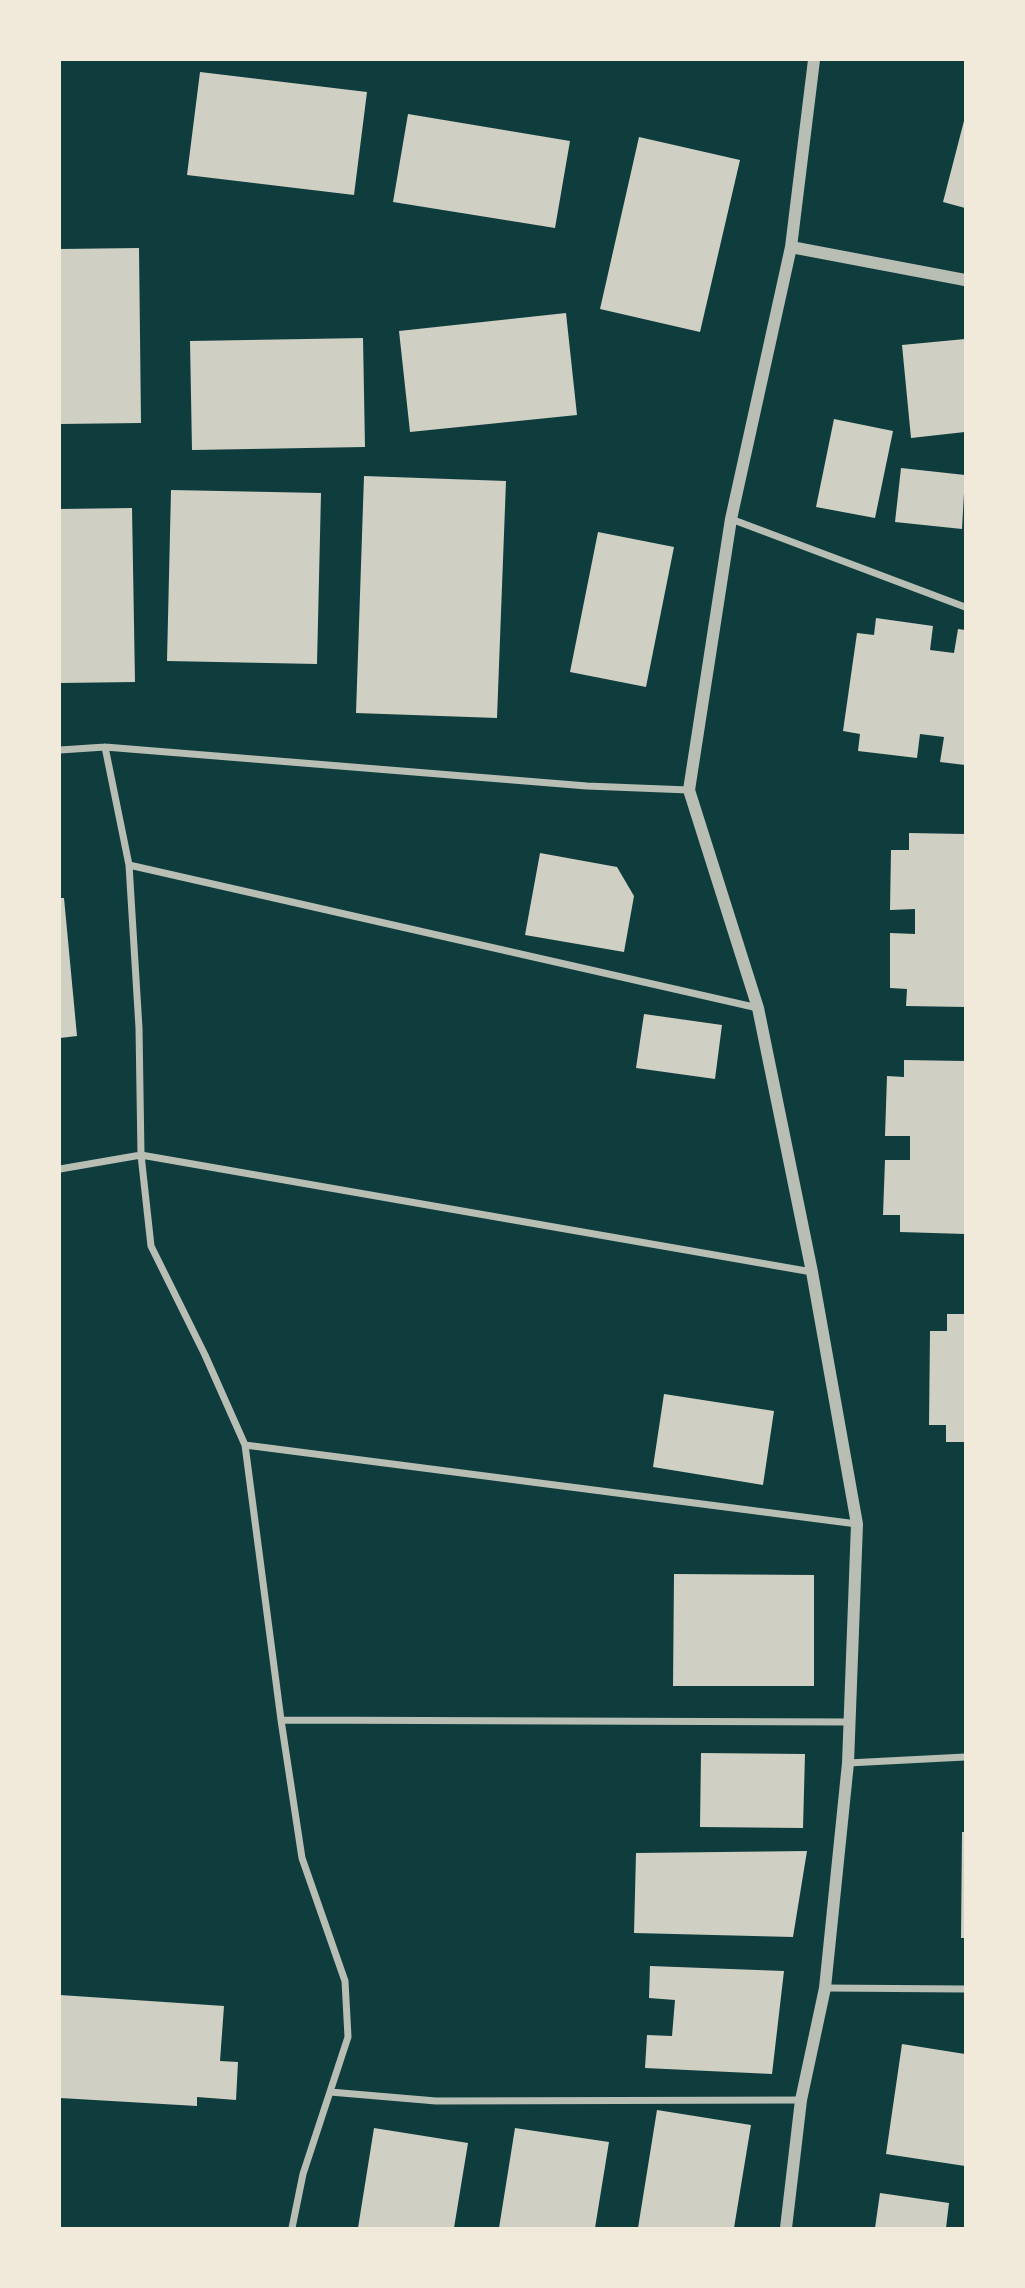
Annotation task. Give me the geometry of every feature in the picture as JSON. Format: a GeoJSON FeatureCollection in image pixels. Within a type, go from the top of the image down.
{"type":"FeatureCollection","features":[{"type":"Feature","properties":{"kind":"street"},"geometry":{"type":"LineString","coordinates":[[786,2228],[801,2100],[825,1988],[848,1763],[857,1524],[812,1272],[758,1008],[689,790],[731,519],[791,247],[813,60]]}},
{"type":"Feature","properties":{"kind":"street"},"geometry":{"type":"LineString","coordinates":[[791,247],[965,281]]}},
{"type":"Feature","properties":{"kind":"street"},"geometry":{"type":"LineString","coordinates":[[731,519],[965,607]]}},
{"type":"Feature","properties":{"kind":"street"},"geometry":{"type":"LineString","coordinates":[[60,750],[105,747],[586,786],[689,790]]}},
{"type":"Feature","properties":{"kind":"street"},"geometry":{"type":"LineString","coordinates":[[105,747],[129,865],[139,1028],[141,1155],[151,1246],[205,1355],[245,1445],[302,1858],[345,1981],[348,2038],[303,2174],[292,2228]]}},
{"type":"Feature","properties":{"kind":"street"},"geometry":{"type":"LineString","coordinates":[[129,865],[758,1008]]}},
{"type":"Feature","properties":{"kind":"street"},"geometry":{"type":"LineString","coordinates":[[60,1169],[141,1155],[812,1272]]}},
{"type":"Feature","properties":{"kind":"street"},"geometry":{"type":"LineString","coordinates":[[245,1445],[857,1524]]}},
{"type":"Feature","properties":{"kind":"street"},"geometry":{"type":"LineString","coordinates":[[281,1720],[850,1722]]}},
{"type":"Feature","properties":{"kind":"street"},"geometry":{"type":"LineString","coordinates":[[848,1763],[965,1757]]}},
{"type":"Feature","properties":{"kind":"street"},"geometry":{"type":"LineString","coordinates":[[825,1988],[965,1989]]}},
{"type":"Feature","properties":{"kind":"street"},"geometry":{"type":"LineString","coordinates":[[330,2092],[436,2101],[801,2100]]}},
{"type":"Feature","properties":{"kind":"building"},"geometry":{"type":"Polygon","coordinates":[[[200,72],[367,92],[354,195],[187,175],[200,72]]]}},
{"type":"Feature","properties":{"kind":"building"},"geometry":{"type":"Polygon","coordinates":[[[408,114],[570,141],[555,228],[393,202],[408,114]]]}},
{"type":"Feature","properties":{"kind":"building"},"geometry":{"type":"Polygon","coordinates":[[[965,117],[965,208],[943,202],[965,117]]]}},
{"type":"Feature","properties":{"kind":"building"},"geometry":{"type":"Polygon","coordinates":[[[639,137],[740,160],[700,332],[600,309],[639,137]]]}},
{"type":"Feature","properties":{"kind":"building"},"geometry":{"type":"Polygon","coordinates":[[[139,248],[141,423],[60,424],[60,249],[139,248]]]}},
{"type":"Feature","properties":{"kind":"building"},"geometry":{"type":"Polygon","coordinates":[[[566,313],[577,415],[410,432],[399,331],[566,313]]]}},
{"type":"Feature","properties":{"kind":"building"},"geometry":{"type":"Polygon","coordinates":[[[363,338],[365,447],[192,450],[190,341],[363,338]]]}},
{"type":"Feature","properties":{"kind":"building"},"geometry":{"type":"Polygon","coordinates":[[[965,339],[965,432],[911,438],[902,345],[965,339]]]}},
{"type":"Feature","properties":{"kind":"building"},"geometry":{"type":"Polygon","coordinates":[[[834,419],[893,431],[875,518],[816,507],[834,419]]]}},
{"type":"Feature","properties":{"kind":"building"},"geometry":{"type":"Polygon","coordinates":[[[901,468],[965,475],[962,529],[895,522],[901,468]]]}},
{"type":"Feature","properties":{"kind":"building"},"geometry":{"type":"Polygon","coordinates":[[[364,476],[506,481],[497,718],[356,713],[364,476]]]}},
{"type":"Feature","properties":{"kind":"building"},"geometry":{"type":"Polygon","coordinates":[[[171,490],[321,493],[317,664],[167,661],[171,490]]]}},
{"type":"Feature","properties":{"kind":"building"},"geometry":{"type":"Polygon","coordinates":[[[132,508],[135,682],[60,683],[60,509],[132,508]]]}},
{"type":"Feature","properties":{"kind":"building"},"geometry":{"type":"Polygon","coordinates":[[[598,532],[674,547],[646,687],[570,672],[598,532]]]}},
{"type":"Feature","properties":{"kind":"building"},"geometry":{"type":"Polygon","coordinates":[[[876,618],[933,626],[930,650],[954,653],[958,629],[965,630],[965,765],[940,762],[944,737],[920,734],[917,758],[858,751],[860,734],[843,731],[857,633],[874,635],[876,618]]]}},
{"type":"Feature","properties":{"kind":"building"},"geometry":{"type":"Polygon","coordinates":[[[909,833],[965,834],[965,1007],[906,1006],[907,989],[890,988],[890,933],[915,934],[915,909],[890,910],[891,850],[909,850],[909,833]]]}},
{"type":"Feature","properties":{"kind":"building"},"geometry":{"type":"Polygon","coordinates":[[[540,853],[617,867],[634,896],[624,952],[525,935],[540,853]]]}},
{"type":"Feature","properties":{"kind":"building"},"geometry":{"type":"Polygon","coordinates":[[[60,898],[64,898],[77,1036],[60,1038],[60,898]]]}},
{"type":"Feature","properties":{"kind":"building"},"geometry":{"type":"Polygon","coordinates":[[[644,1014],[722,1025],[715,1079],[636,1068],[644,1014]]]}},
{"type":"Feature","properties":{"kind":"building"},"geometry":{"type":"Polygon","coordinates":[[[904,1060],[965,1061],[965,1234],[900,1232],[900,1215],[883,1215],[885,1160],[910,1160],[910,1136],[885,1136],[887,1076],[904,1077],[904,1060]]]}},
{"type":"Feature","properties":{"kind":"building"},"geometry":{"type":"Polygon","coordinates":[[[947,1314],[965,1314],[965,1442],[946,1442],[946,1425],[929,1425],[930,1331],[947,1331],[947,1314]]]}},
{"type":"Feature","properties":{"kind":"building"},"geometry":{"type":"Polygon","coordinates":[[[664,1394],[774,1411],[763,1485],[653,1467],[664,1394]]]}},
{"type":"Feature","properties":{"kind":"building"},"geometry":{"type":"Polygon","coordinates":[[[674,1574],[814,1575],[814,1686],[673,1686],[674,1574]]]}},
{"type":"Feature","properties":{"kind":"building"},"geometry":{"type":"Polygon","coordinates":[[[701,1753],[805,1754],[803,1828],[700,1827],[701,1753]]]}},
{"type":"Feature","properties":{"kind":"building"},"geometry":{"type":"Polygon","coordinates":[[[962,1832],[965,1832],[965,1938],[961,1938],[962,1832]]]}},
{"type":"Feature","properties":{"kind":"building"},"geometry":{"type":"Polygon","coordinates":[[[807,1851],[793,1937],[634,1933],[636,1853],[807,1851]]]}},
{"type":"Feature","properties":{"kind":"building"},"geometry":{"type":"Polygon","coordinates":[[[650,1966],[784,1971],[772,2074],[645,2068],[647,2035],[672,2036],[675,2000],[649,1998],[650,1966]]]}},
{"type":"Feature","properties":{"kind":"building"},"geometry":{"type":"Polygon","coordinates":[[[60,1995],[224,2006],[220,2061],[238,2062],[236,2100],[197,2097],[197,2106],[60,2098],[60,1995]]]}},
{"type":"Feature","properties":{"kind":"building"},"geometry":{"type":"Polygon","coordinates":[[[902,2044],[965,2054],[965,2166],[886,2154],[902,2044]]]}},
{"type":"Feature","properties":{"kind":"building"},"geometry":{"type":"Polygon","coordinates":[[[657,2110],[751,2125],[734,2228],[638,2228],[657,2110]]]}},
{"type":"Feature","properties":{"kind":"building"},"geometry":{"type":"Polygon","coordinates":[[[374,2128],[468,2143],[454,2228],[358,2228],[374,2128]]]}},
{"type":"Feature","properties":{"kind":"building"},"geometry":{"type":"Polygon","coordinates":[[[515,2128],[609,2142],[595,2228],[499,2228],[515,2128]]]}},
{"type":"Feature","properties":{"kind":"building"},"geometry":{"type":"Polygon","coordinates":[[[880,2193],[949,2203],[946,2228],[875,2228],[880,2193]]]}}]}
